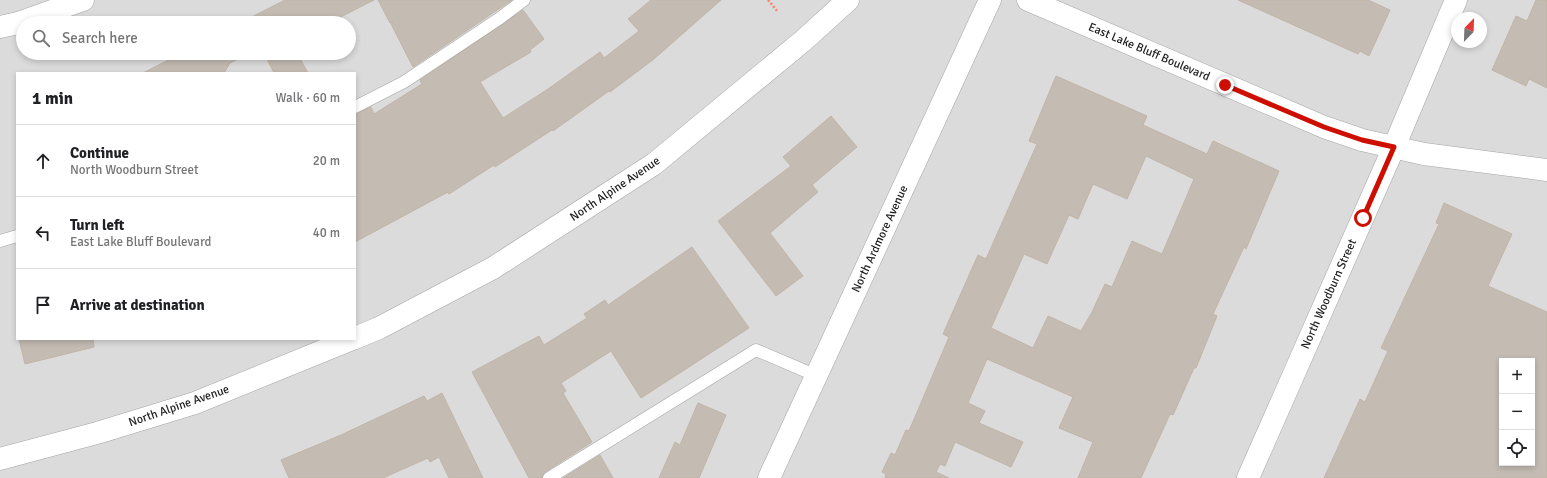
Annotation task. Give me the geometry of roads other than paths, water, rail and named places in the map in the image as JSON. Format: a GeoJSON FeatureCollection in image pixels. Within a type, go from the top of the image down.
{"type":"FeatureCollection","features":[{"type":"Feature","properties":{"kind":"street"},"geometry":{"type":"LineString","coordinates":[[36,16],[83,0]]}},
{"type":"Feature","properties":{"kind":"street","name":"North Alpine Avenue"},"geometry":{"type":"LineString","coordinates":[[356,338],[379,328],[493,268],[654,164],[804,40],[848,0]]}},
{"type":"Feature","properties":{"kind":"street","name":"North Ardmore Avenue"},"geometry":{"type":"LineString","coordinates":[[769,478],[990,0]]}},
{"type":"Feature","properties":{"kind":"street","name":"East Lake Bluff Boulevard"},"geometry":{"type":"LineString","coordinates":[[1028,0],[1324,127],[1362,140],[1424,154],[1547,170]]}},
{"type":"Feature","properties":{"kind":"street","name":"North Woodburn Street"},"geometry":{"type":"LineString","coordinates":[[1248,478],[1394,147],[1456,0]]}},
{"type":"Feature","properties":{"kind":"street"},"geometry":{"type":"LineString","coordinates":[[0,27],[16,23]]}},
{"type":"Feature","properties":{"kind":"street","name":"North Alpine Avenue"},"geometry":{"type":"LineString","coordinates":[[0,459],[97,433],[195,403],[350,340]]}},
{"type":"Feature","properties":{"kind":"lane"},"geometry":{"type":"LineString","coordinates":[[356,106],[404,82],[500,18],[524,0]]}},
{"type":"Feature","properties":{"kind":"lane"},"geometry":{"type":"LineString","coordinates":[[0,241],[16,236]]}},
{"type":"Feature","properties":{"kind":"lane"},"geometry":{"type":"LineString","coordinates":[[549,478],[756,350],[816,376]]}}]}
